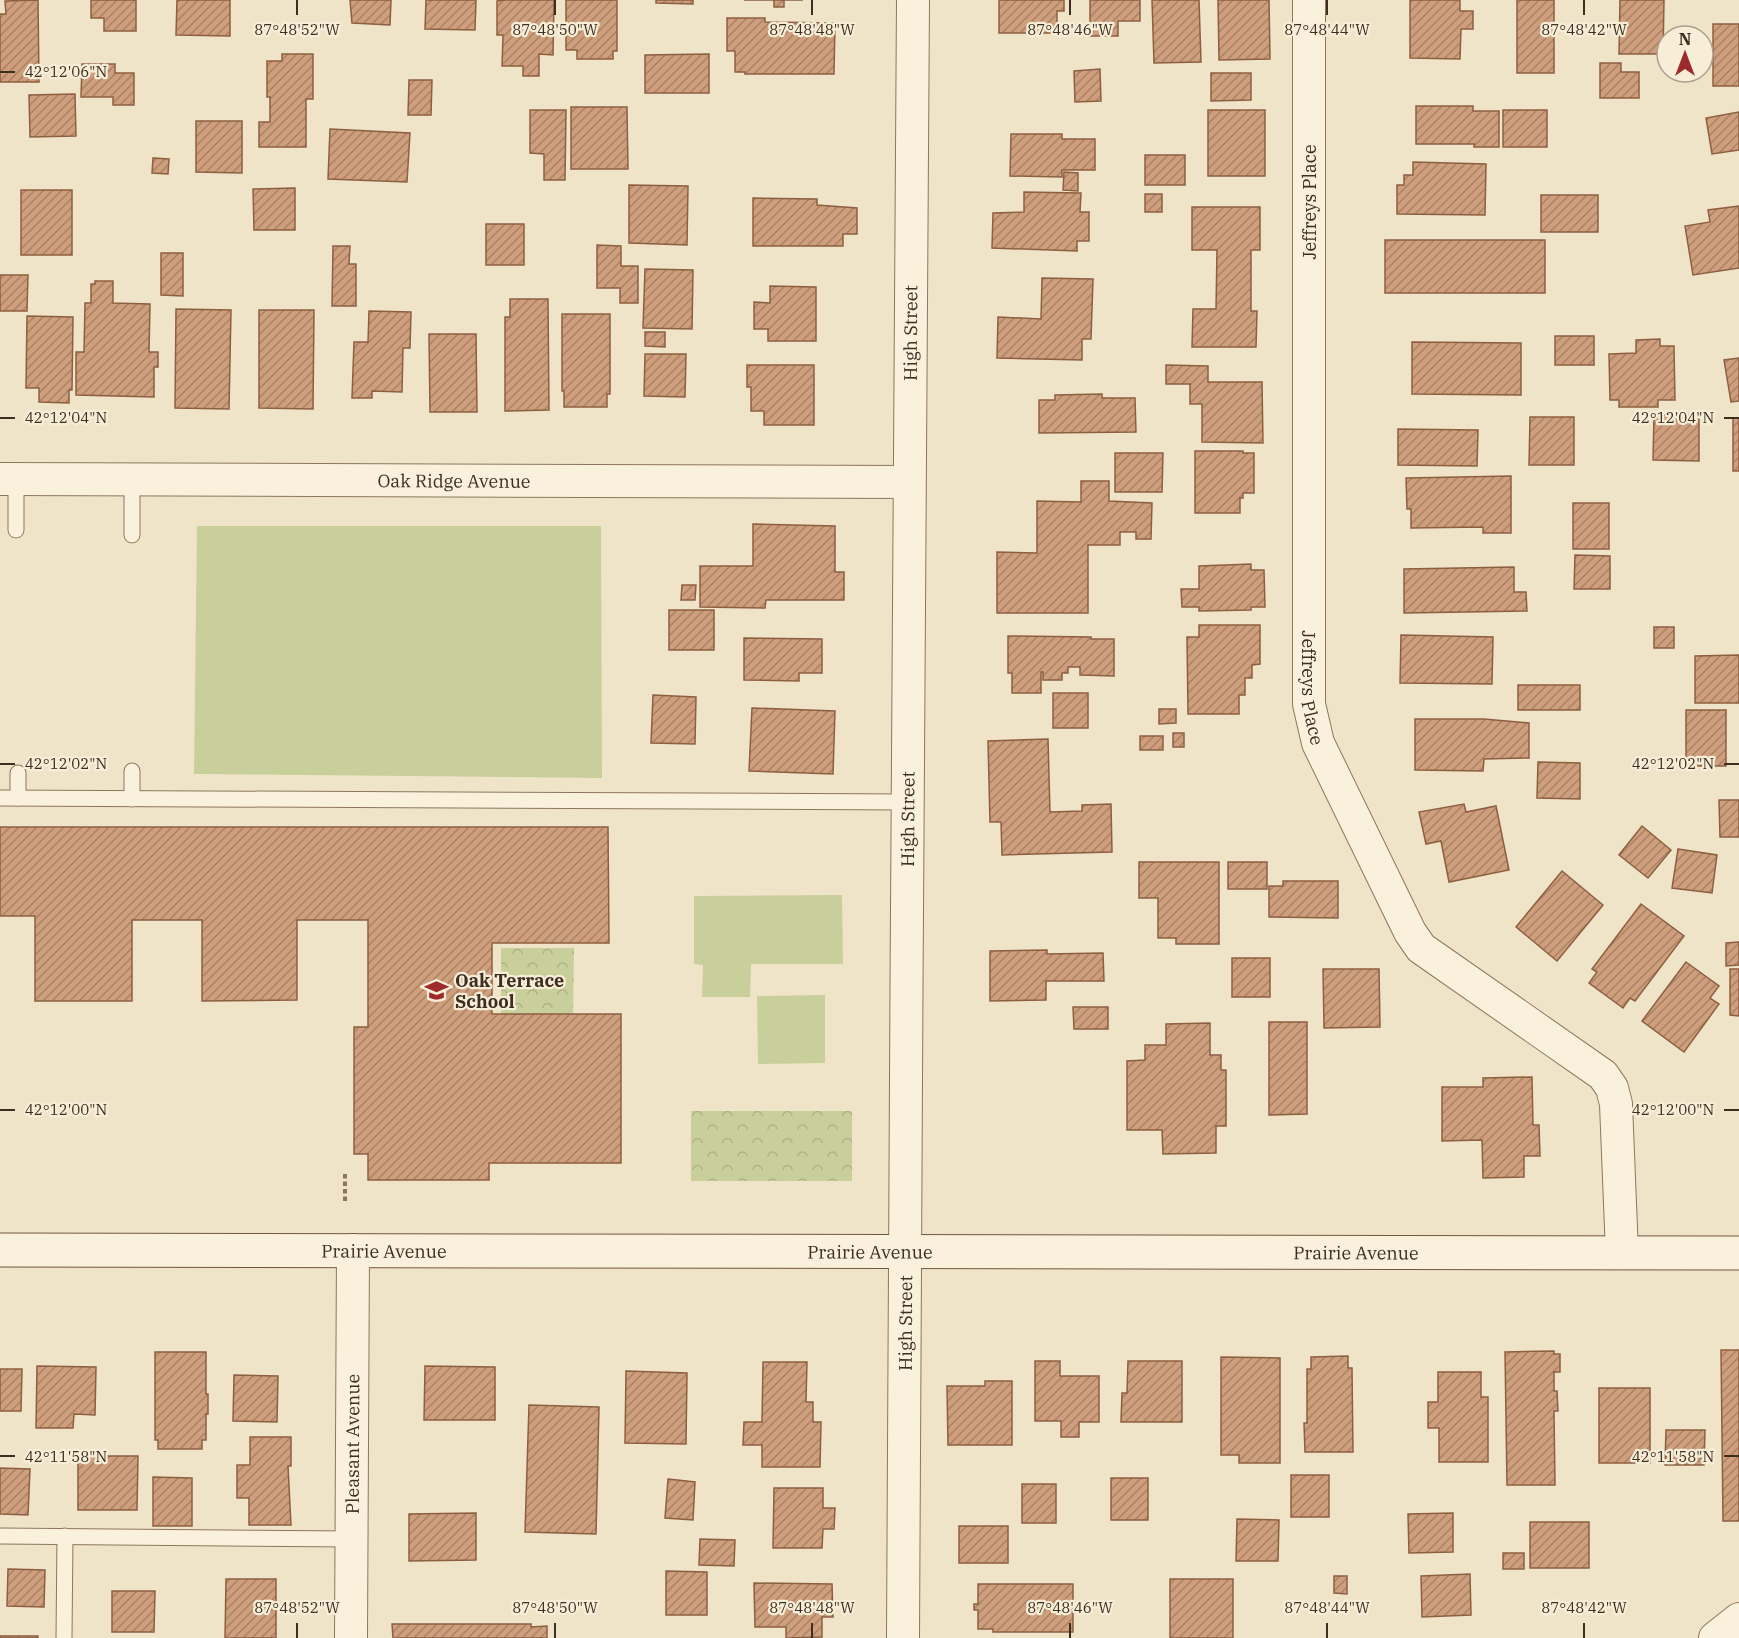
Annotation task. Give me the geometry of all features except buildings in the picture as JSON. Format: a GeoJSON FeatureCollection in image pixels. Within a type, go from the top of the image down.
{"type":"FeatureCollection","features":[{"type":"Feature","properties":{"kind":"main road","name":"Prairie Avenue"},"geometry":{"type":"LineString","coordinates":[[0,1250],[1739,1253]]}},
{"type":"Feature","properties":{"kind":"street","name":"High Street"},"geometry":{"type":"LineString","coordinates":[[903,1638],[908,482],[913,0]]}},
{"type":"Feature","properties":{"kind":"street","name":"Jeffreys Place"},"geometry":{"type":"LineString","coordinates":[[1309,0],[1309,704],[1318,743],[1410,932],[1421,948],[1603,1075],[1612,1088],[1616,1104],[1622,1253]]}},
{"type":"Feature","properties":{"kind":"street","name":"Oak Ridge Avenue"},"geometry":{"type":"LineString","coordinates":[[8,479],[908,482]]}},
{"type":"Feature","properties":{"kind":"street","name":"Pleasant Avenue"},"geometry":{"type":"LineString","coordinates":[[351,1638],[353,1250]]}},
{"type":"Feature","properties":{"kind":"street"},"geometry":{"type":"LineString","coordinates":[[1715,1638],[1739,1619]]}},
{"type":"Feature","properties":{"kind":"lane"},"geometry":{"type":"LineString","coordinates":[[8,479],[16,530]]}},
{"type":"Feature","properties":{"kind":"lane"},"geometry":{"type":"LineString","coordinates":[[132,480],[132,535]]}},
{"type":"Feature","properties":{"kind":"lane"},"geometry":{"type":"LineString","coordinates":[[132,771],[132,799]]}},
{"type":"Feature","properties":{"kind":"lane"},"geometry":{"type":"LineString","coordinates":[[18,773],[18,798]]}},
{"type":"Feature","properties":{"kind":"lane"},"geometry":{"type":"LineString","coordinates":[[0,798],[907,802]]}},
{"type":"Feature","properties":{"kind":"lane"},"geometry":{"type":"LineString","coordinates":[[0,1536],[351,1539]]}},
{"type":"Feature","properties":{"kind":"lane"},"geometry":{"type":"LineString","coordinates":[[64,1638],[65,1536]]}},
{"type":"Feature","properties":{"kind":"path"},"geometry":{"type":"LineString","coordinates":[[345,1174],[345,1202]]}},
{"type":"Feature","properties":{"kind":"green space"},"geometry":{"type":"Polygon","coordinates":[[[197,526],[601,526],[602,778],[194,774],[197,526]]]}},
{"type":"Feature","properties":{"kind":"green space"},"geometry":{"type":"Polygon","coordinates":[[[842,895],[843,964],[751,964],[750,997],[702,997],[703,965],[694,964],[694,896],[842,895]]]}},
{"type":"Feature","properties":{"kind":"green space"},"geometry":{"type":"Polygon","coordinates":[[[501,948],[574,948],[573,1017],[501,1017],[501,948]]]}},
{"type":"Feature","properties":{"kind":"green space"},"geometry":{"type":"Polygon","coordinates":[[[825,995],[825,1063],[758,1064],[757,996],[825,995]]]}},
{"type":"Feature","properties":{"kind":"green space"},"geometry":{"type":"Polygon","coordinates":[[[691,1111],[852,1111],[852,1181],[691,1181],[691,1111]]]}},
{"type":"Feature","properties":{"kind":"place","name":"Oak Terrace School"},"geometry":{"type":"Point","coordinates":[437,990]}}]}
